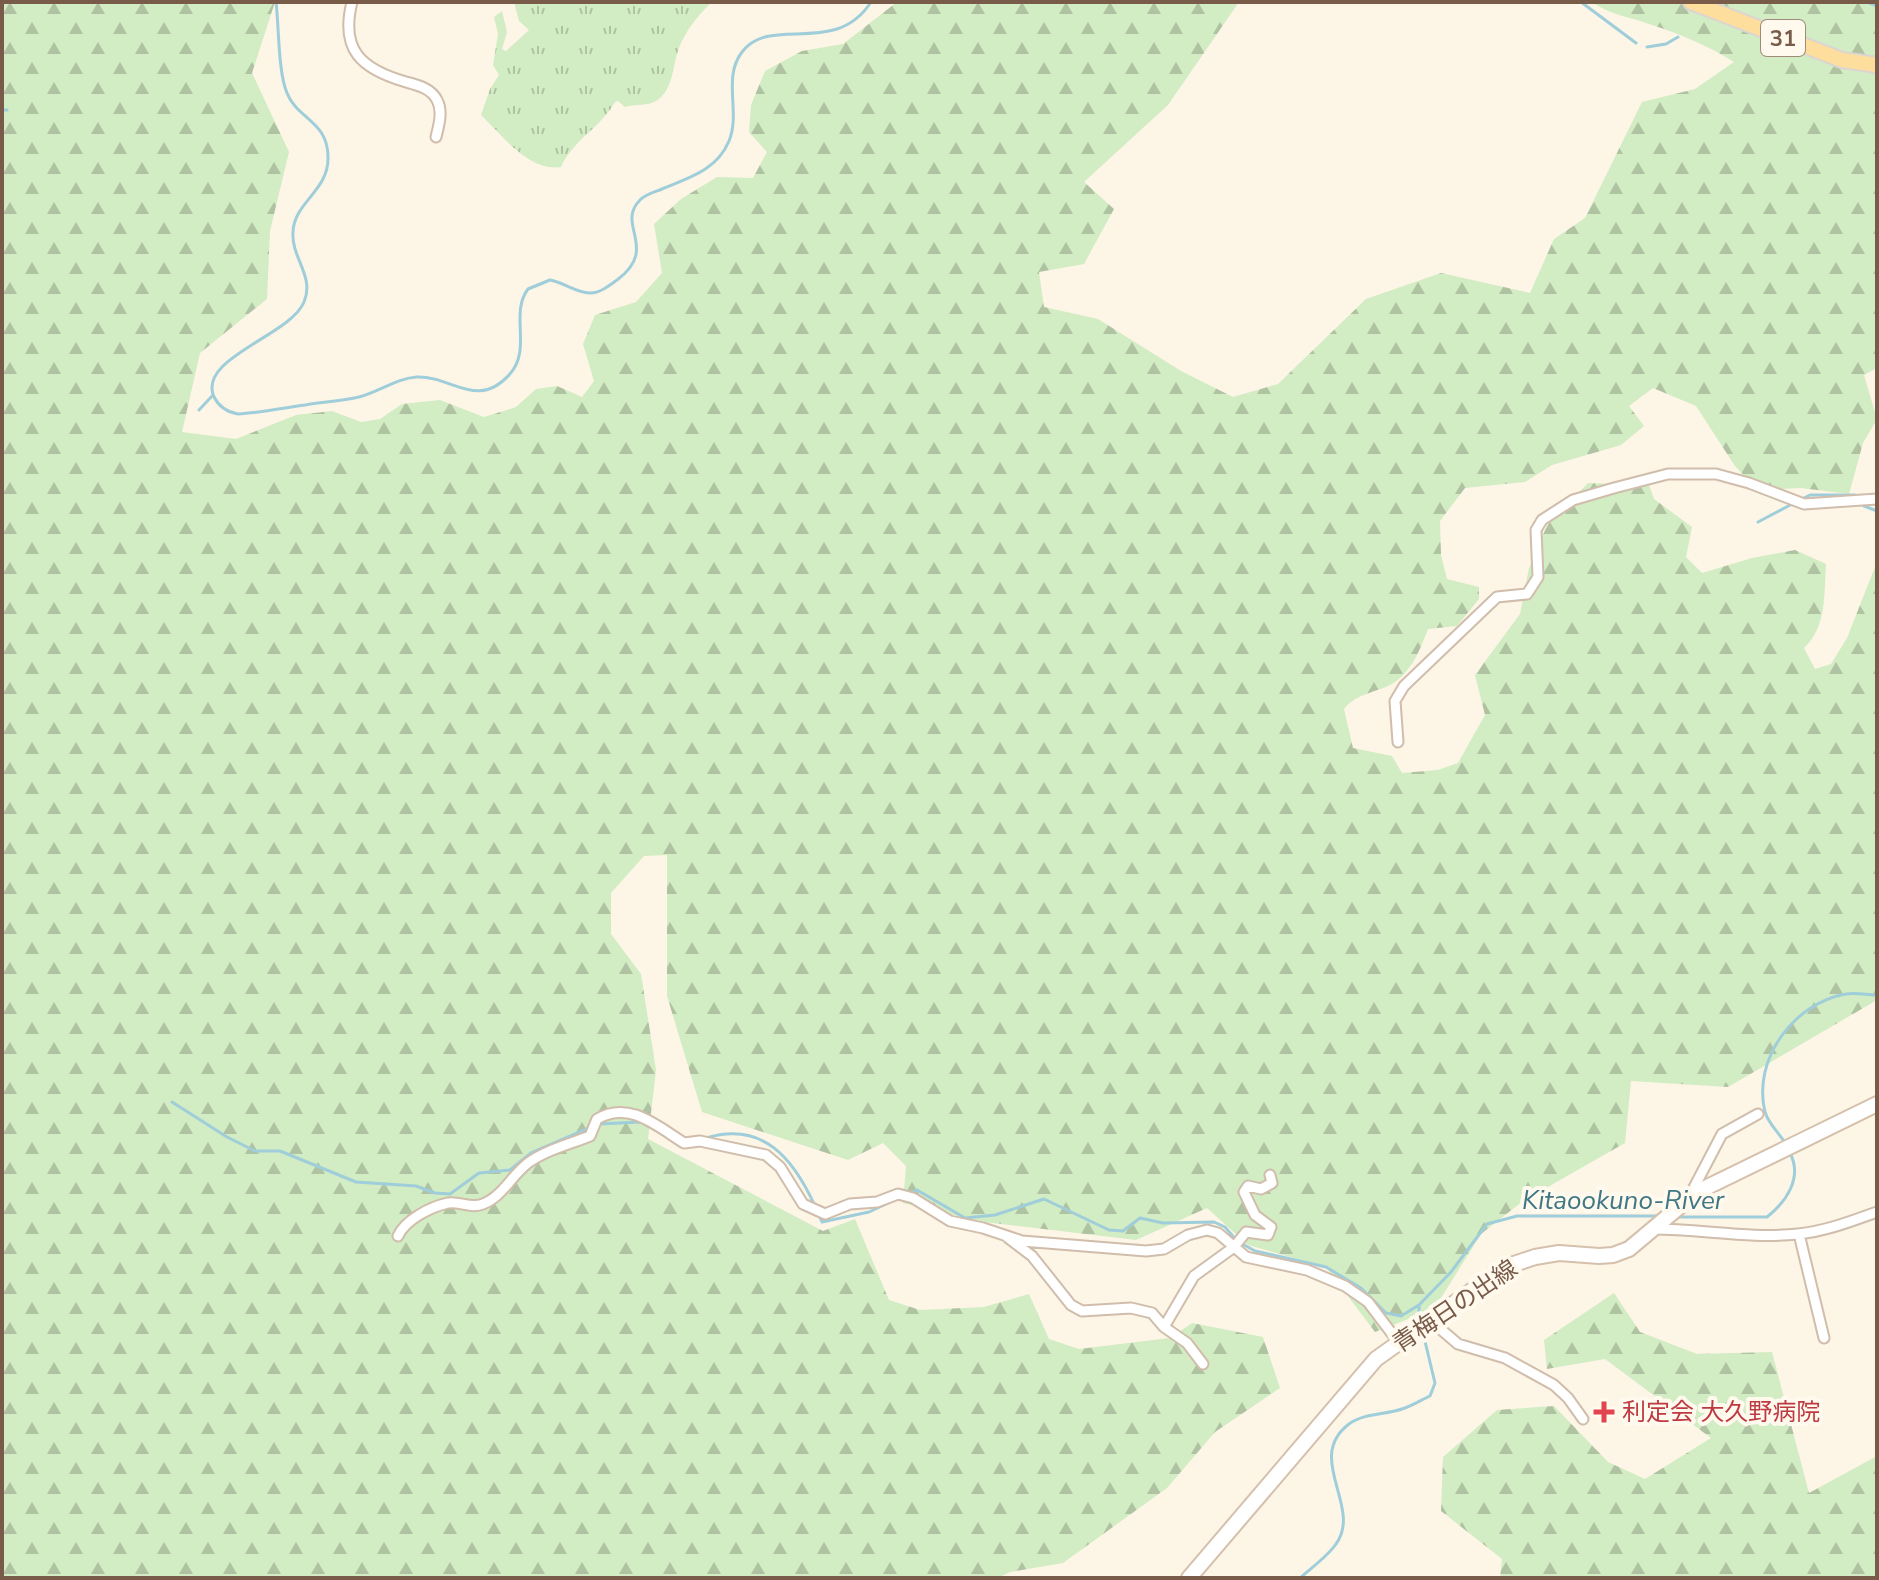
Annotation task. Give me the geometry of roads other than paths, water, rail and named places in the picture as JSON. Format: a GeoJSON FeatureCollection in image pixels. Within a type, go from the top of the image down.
{"type":"FeatureCollection","features":[{"type":"Feature","properties":{"kind":"main road","name":"31"},"geometry":{"type":"LineString","coordinates":[[1691,2],[1842,60],[1877,65]]}},
{"type":"Feature","properties":{"kind":"main road","name":"青梅日の出線"},"geometry":{"type":"LineString","coordinates":[[1196,1574],[1376,1359],[1511,1265],[1559,1253],[1613,1255],[1629,1249],[1689,1198],[1723,1178],[1877,1104]]}},
{"type":"Feature","properties":{"kind":"street"},"geometry":{"type":"LineString","coordinates":[[352,2],[346,31],[353,50],[378,72],[431,92],[438,101],[440,111],[436,137]]}},
{"type":"Feature","properties":{"kind":"street"},"geometry":{"type":"LineString","coordinates":[[1398,742],[1395,701],[1404,686],[1497,597],[1527,594],[1538,577],[1536,530],[1553,511],[1573,500],[1668,474],[1716,474],[1804,504],[1872,500]]}},
{"type":"Feature","properties":{"kind":"street"},"geometry":{"type":"LineString","coordinates":[[398,1236],[402,1228],[423,1213],[450,1202],[475,1207],[493,1200],[529,1162],[590,1136],[597,1119],[621,1111],[640,1115],[684,1143],[700,1141],[766,1155],[780,1167],[803,1204],[819,1212],[831,1212],[850,1204],[877,1202],[898,1194],[921,1202],[950,1221],[1022,1241],[1155,1251],[1188,1235],[1207,1230],[1218,1233],[1246,1257],[1307,1270],[1345,1286],[1368,1302],[1399,1343]]}},
{"type":"Feature","properties":{"kind":"street"},"geometry":{"type":"LineString","coordinates":[[1689,1198],[1722,1134],[1758,1114]]}},
{"type":"Feature","properties":{"kind":"street"},"geometry":{"type":"LineString","coordinates":[[1164,1327],[1194,1276],[1234,1247],[1246,1232],[1268,1235],[1271,1227],[1255,1215],[1244,1192],[1248,1186],[1261,1189],[1272,1183],[1270,1175]]}},
{"type":"Feature","properties":{"kind":"street"},"geometry":{"type":"LineString","coordinates":[[1662,1221],[1694,1229],[1745,1235],[1799,1234],[1876,1214]]}},
{"type":"Feature","properties":{"kind":"street"},"geometry":{"type":"LineString","coordinates":[[1799,1234],[1824,1338]]}},
{"type":"Feature","properties":{"kind":"street"},"geometry":{"type":"LineString","coordinates":[[1004,1235],[1032,1256],[1071,1305],[1082,1311],[1131,1308],[1152,1313],[1164,1327],[1187,1343],[1203,1364]]}},
{"type":"Feature","properties":{"kind":"street"},"geometry":{"type":"LineString","coordinates":[[1423,1326],[1458,1344],[1505,1358],[1554,1385],[1583,1419]]}},
{"type":"Feature","properties":{"kind":"waterway"},"geometry":{"type":"LineString","coordinates":[[276,2],[284,84],[292,102],[323,135],[327,145],[327,169],[318,188],[299,212],[293,232],[295,250],[307,284],[304,302],[282,326],[231,359],[219,370],[212,383],[218,404],[238,414],[353,398],[417,377],[475,391],[497,385],[516,365],[521,343],[520,309],[528,289],[550,280],[590,293],[611,285],[635,258],[637,247],[632,219],[640,200],[701,172],[724,151],[732,130],[733,73],[742,52],[754,41],[769,36],[840,28],[856,19],[871,2]]}},
{"type":"Feature","properties":{"kind":"waterway"},"geometry":{"type":"LineString","coordinates":[[1581,2],[1636,43]]}},
{"type":"Feature","properties":{"kind":"waterway"},"geometry":{"type":"LineString","coordinates":[[1867,2],[1877,6]]}},
{"type":"Feature","properties":{"kind":"waterway"},"geometry":{"type":"LineString","coordinates":[[1647,47],[1666,44],[1678,37]]}},
{"type":"Feature","properties":{"kind":"waterway"},"geometry":{"type":"LineString","coordinates":[[2,110],[7,110]]}},
{"type":"Feature","properties":{"kind":"waterway"},"geometry":{"type":"LineString","coordinates":[[199,410],[213,395]]}},
{"type":"Feature","properties":{"kind":"waterway"},"geometry":{"type":"LineString","coordinates":[[1800,500],[1810,495],[1855,495],[1864,506],[1877,511]]}},
{"type":"Feature","properties":{"kind":"waterway"},"geometry":{"type":"LineString","coordinates":[[1758,522],[1794,503]]}},
{"type":"Feature","properties":{"kind":"waterway","name":"Kitaookuno-River"},"geometry":{"type":"LineString","coordinates":[[1785,1143],[1767,1117],[1763,1092],[1765,1072],[1781,1036],[1794,1021],[1827,999],[1850,993],[1877,995]]}},
{"type":"Feature","properties":{"kind":"waterway"},"geometry":{"type":"LineString","coordinates":[[172,1102],[255,1151],[280,1151],[356,1182],[416,1186],[435,1193],[450,1194],[479,1173],[510,1170],[531,1153],[589,1128]]}},
{"type":"Feature","properties":{"kind":"waterway"},"geometry":{"type":"LineString","coordinates":[[599,1124],[641,1122],[674,1141]]}},
{"type":"Feature","properties":{"kind":"waterway"},"geometry":{"type":"LineString","coordinates":[[706,1138],[726,1134],[760,1139],[786,1159],[815,1206]]}},
{"type":"Feature","properties":{"kind":"waterway","name":"Kitaookuno-River"},"geometry":{"type":"LineString","coordinates":[[1675,1217],[1767,1217],[1790,1189],[1795,1171],[1790,1153]]}},
{"type":"Feature","properties":{"kind":"waterway"},"geometry":{"type":"LineString","coordinates":[[910,1193],[917,1190],[965,1218],[995,1215],[1044,1199],[1109,1230],[1123,1231],[1140,1218],[1163,1223],[1214,1222],[1255,1251],[1326,1267],[1361,1288],[1386,1313],[1401,1316],[1419,1305]]}},
{"type":"Feature","properties":{"kind":"waterway"},"geometry":{"type":"LineString","coordinates":[[818,1213],[822,1222],[869,1212],[899,1198]]}},
{"type":"Feature","properties":{"kind":"waterway","name":"Kitaookuno-River"},"geometry":{"type":"LineString","coordinates":[[1419,1322],[1419,1305],[1451,1272],[1487,1224],[1517,1216],[1659,1216]]}},
{"type":"Feature","properties":{"kind":"waterway","name":"Kitaookuno-River"},"geometry":{"type":"LineString","coordinates":[[1300,1578],[1332,1549],[1342,1530],[1343,1514],[1332,1467],[1332,1452],[1337,1437],[1355,1420],[1402,1409],[1430,1396],[1435,1383],[1423,1333]]}},
{"type":"Feature","properties":{"kind":"place","name":"利定会 大久野病院"},"geometry":{"type":"Point","coordinates":[1604,1412]}}]}
